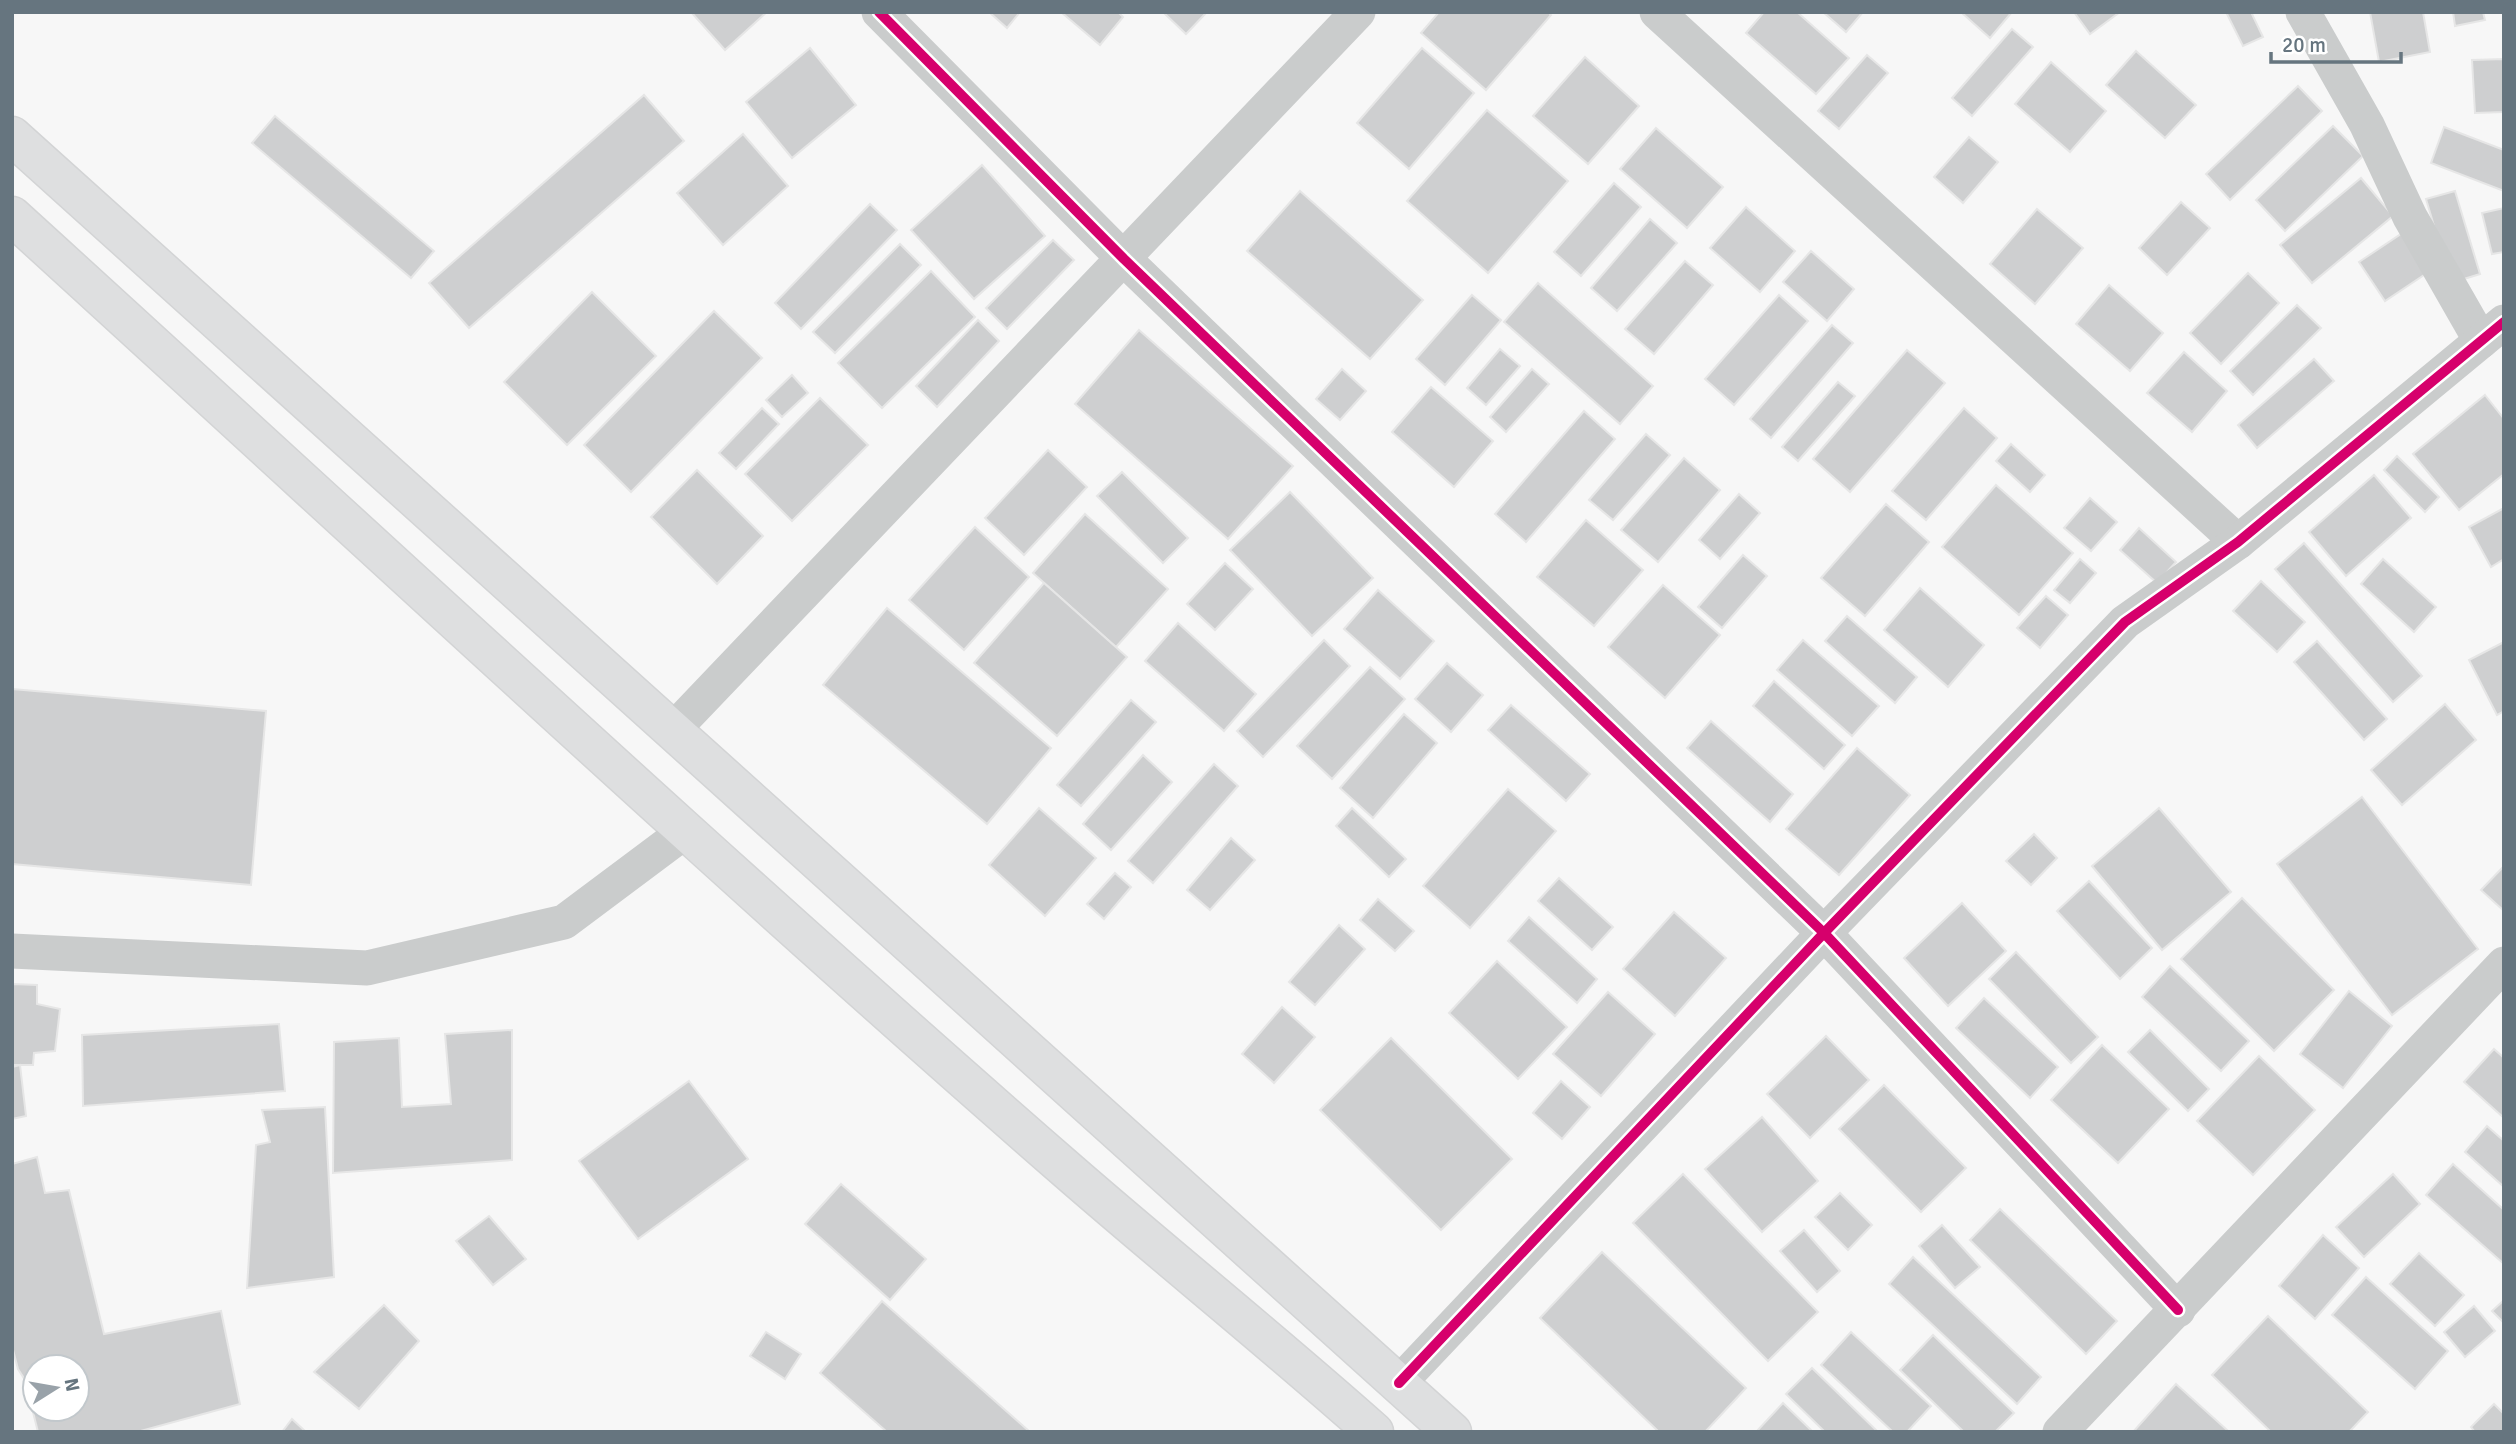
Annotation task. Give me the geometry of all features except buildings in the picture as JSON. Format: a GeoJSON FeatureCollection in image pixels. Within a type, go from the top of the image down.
{"type":"FeatureCollection","features":[{"type":"Feature","properties":{"kind":"main road"},"geometry":{"type":"LineString","coordinates":[[12,136],[1452,1432]]}},
{"type":"Feature","properties":{"kind":"main road"},"geometry":{"type":"LineString","coordinates":[[12,216],[687,830],[1067,1170],[1306,1371],[1374,1432]]}},
{"type":"Feature","properties":{"kind":"street"},"geometry":{"type":"LineString","coordinates":[[879,12],[1125,259],[1824,933],[2178,1310]]}},
{"type":"Feature","properties":{"kind":"street"},"geometry":{"type":"LineString","coordinates":[[673,730],[1358,12]]}},
{"type":"Feature","properties":{"kind":"street"},"geometry":{"type":"LineString","coordinates":[[1657,12],[2238,542]]}},
{"type":"Feature","properties":{"kind":"street"},"geometry":{"type":"LineString","coordinates":[[1399,1383],[1824,933],[2125,622],[2238,542],[2492,331],[2410,218],[2367,125],[2303,12]]}},
{"type":"Feature","properties":{"kind":"street"},"geometry":{"type":"LineString","coordinates":[[12,951],[368,968],[564,922],[687,830]]}},
{"type":"Feature","properties":{"kind":"street"},"geometry":{"type":"LineString","coordinates":[[2060,1432],[2504,964]]}},
{"type":"Feature","properties":{"kind":"cycle path"},"geometry":{"type":"LineString","coordinates":[[879,12],[1124,259],[1824,933],[2178,1310]]}},
{"type":"Feature","properties":{"kind":"cycle path"},"geometry":{"type":"LineString","coordinates":[[1399,1383],[1824,933],[2125,622],[2238,542],[2504,322]]}}]}
